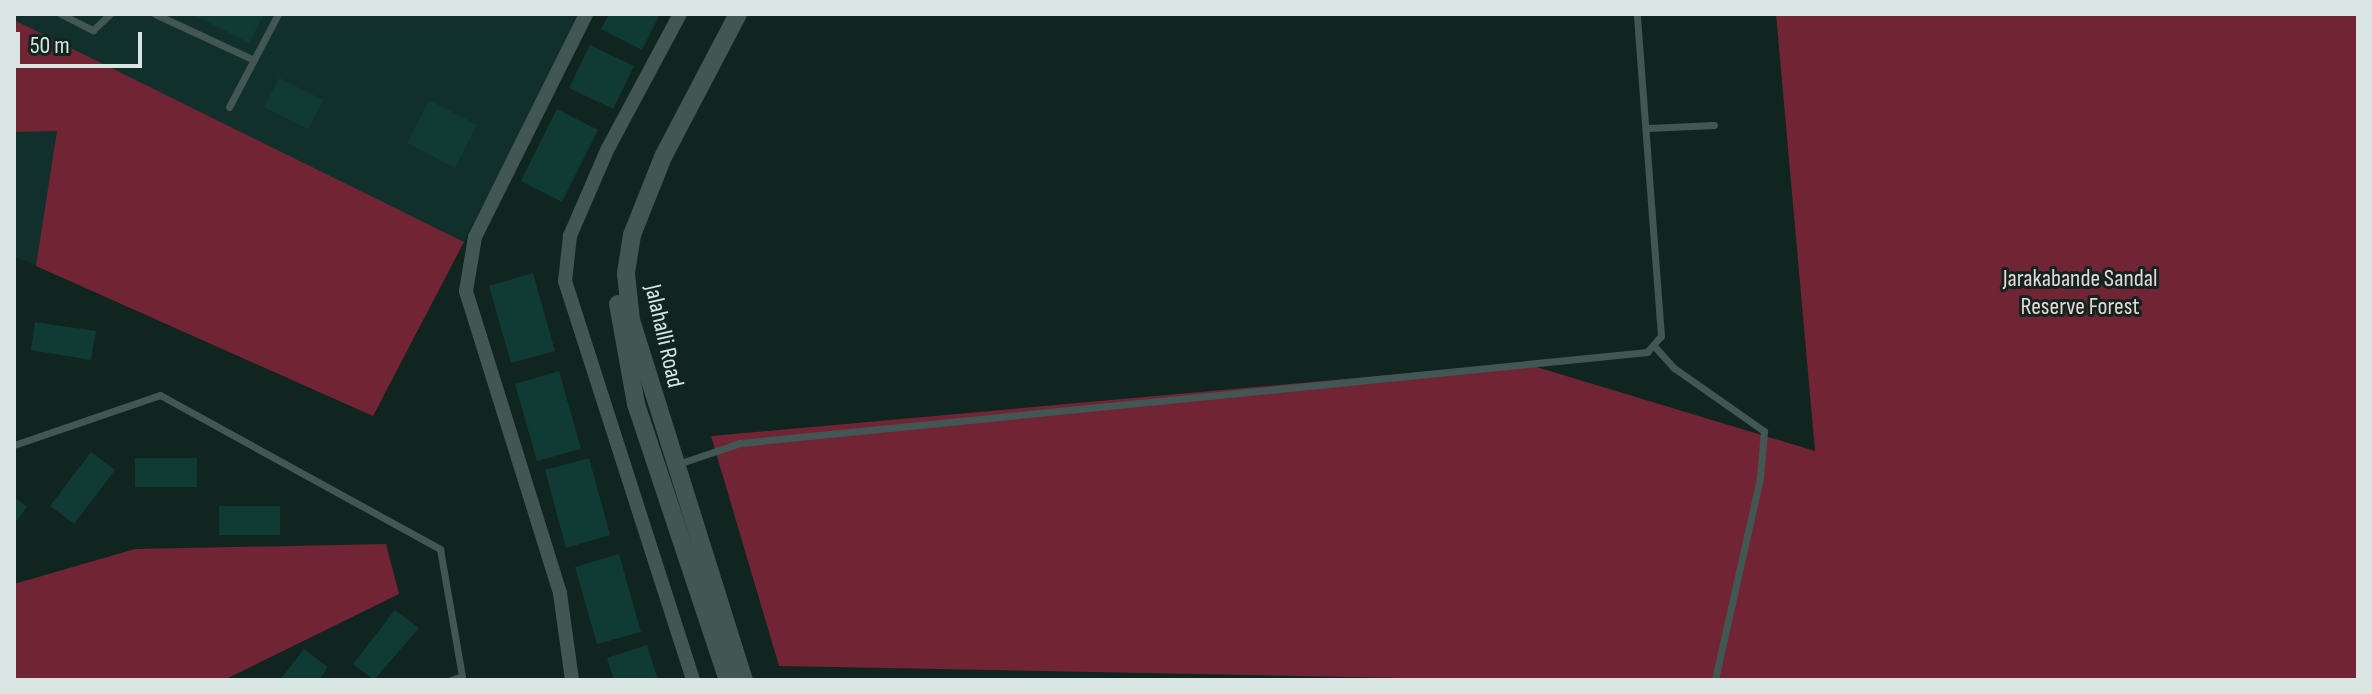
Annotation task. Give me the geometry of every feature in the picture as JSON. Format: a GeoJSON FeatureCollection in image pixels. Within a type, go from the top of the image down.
{"type":"FeatureCollection","features":[{"type":"Feature","properties":{"kind":"main road","name":"Jalahalli Road"},"geometry":{"type":"LineString","coordinates":[[728,680],[636,404],[620,328],[615,276],[625,231],[659,151],[730,14]]}},
{"type":"Feature","properties":{"kind":"main road","name":"Jalahalli Road"},"geometry":{"type":"LineString","coordinates":[[738,14],[663,157],[632,235],[626,274],[631,320],[673,465],[744,680]]}},
{"type":"Feature","properties":{"kind":"street"},"geometry":{"type":"LineString","coordinates":[[572,680],[560,593],[466,291],[475,237],[586,14]]}},
{"type":"Feature","properties":{"kind":"street"},"geometry":{"type":"LineString","coordinates":[[680,14],[608,148],[570,236],[565,281],[693,680]]}},
{"type":"Feature","properties":{"kind":"lane"},"geometry":{"type":"LineString","coordinates":[[61,14],[93,30],[110,14]]}},
{"type":"Feature","properties":{"kind":"lane"},"geometry":{"type":"LineString","coordinates":[[155,14],[254,60]]}},
{"type":"Feature","properties":{"kind":"lane"},"geometry":{"type":"LineString","coordinates":[[229,107],[278,14]]}},
{"type":"Feature","properties":{"kind":"lane"},"geometry":{"type":"LineString","coordinates":[[673,465],[740,443],[1647,352],[1655,347],[1661,336],[1648,128],[1637,14]]}},
{"type":"Feature","properties":{"kind":"lane"},"geometry":{"type":"LineString","coordinates":[[1648,128],[1714,125]]}},
{"type":"Feature","properties":{"kind":"lane"},"geometry":{"type":"LineString","coordinates":[[1655,347],[1674,368],[1764,431],[1760,478],[1715,680]]}},
{"type":"Feature","properties":{"kind":"lane"},"geometry":{"type":"LineString","coordinates":[[14,445],[160,395],[440,549],[462,676],[451,680]]}},
{"type":"Feature","properties":{"kind":"shaded area"},"geometry":{"type":"Polygon","coordinates":[[[14,14],[582,14],[373,416],[14,256],[14,14]]]}},
{"type":"Feature","properties":{"kind":"green space","name":"Jarakabande Sandal Reserve Forest"},"geometry":{"type":"Polygon","coordinates":[[[1776,14],[2358,14],[2358,680],[1505,680],[779,666],[711,436],[1523,363],[1815,451],[1776,14]]]}},
{"type":"Feature","properties":{"kind":"green space"},"geometry":{"type":"Polygon","coordinates":[[[14,20],[464,242],[373,416],[36,266],[57,131],[14,132],[14,20]]]}},
{"type":"Feature","properties":{"kind":"green space"},"geometry":{"type":"Polygon","coordinates":[[[386,544],[399,594],[228,678],[14,680],[14,584],[135,549],[386,544]]]}},
{"type":"Feature","properties":{"kind":"building"},"geometry":{"type":"Polygon","coordinates":[[[192,14],[264,14],[249,43],[192,14]]]}},
{"type":"Feature","properties":{"kind":"building"},"geometry":{"type":"Polygon","coordinates":[[[609,14],[660,14],[642,50],[601,29],[609,14]]]}},
{"type":"Feature","properties":{"kind":"building"},"geometry":{"type":"Polygon","coordinates":[[[590,45],[634,66],[613,109],[569,88],[590,45]]]}},
{"type":"Feature","properties":{"kind":"building"},"geometry":{"type":"Polygon","coordinates":[[[279,78],[323,100],[308,129],[264,107],[279,78]]]}},
{"type":"Feature","properties":{"kind":"building"},"geometry":{"type":"Polygon","coordinates":[[[429,100],[477,125],[455,168],[407,143],[429,100]]]}},
{"type":"Feature","properties":{"kind":"building"},"geometry":{"type":"Polygon","coordinates":[[[557,109],[598,130],[562,202],[521,181],[557,109]]]}},
{"type":"Feature","properties":{"kind":"building"},"geometry":{"type":"Polygon","coordinates":[[[533,273],[555,351],[511,363],[489,286],[533,273]]]}},
{"type":"Feature","properties":{"kind":"building"},"geometry":{"type":"Polygon","coordinates":[[[35,322],[96,331],[91,360],[31,350],[35,322]]]}},
{"type":"Feature","properties":{"kind":"building"},"geometry":{"type":"Polygon","coordinates":[[[559,371],[581,449],[537,461],[515,384],[559,371]]]}},
{"type":"Feature","properties":{"kind":"building"},"geometry":{"type":"Polygon","coordinates":[[[91,452],[115,470],[74,524],[50,506],[91,452]]]}},
{"type":"Feature","properties":{"kind":"building"},"geometry":{"type":"Polygon","coordinates":[[[135,458],[197,458],[197,487],[135,487],[135,458]]]}},
{"type":"Feature","properties":{"kind":"building"},"geometry":{"type":"Polygon","coordinates":[[[589,458],[610,535],[566,548],[545,470],[589,458]]]}},
{"type":"Feature","properties":{"kind":"building"},"geometry":{"type":"Polygon","coordinates":[[[14,497],[27,507],[14,524],[14,497]]]}},
{"type":"Feature","properties":{"kind":"building"},"geometry":{"type":"Polygon","coordinates":[[[219,506],[280,506],[280,535],[219,535],[219,506]]]}},
{"type":"Feature","properties":{"kind":"building"},"geometry":{"type":"Polygon","coordinates":[[[619,554],[641,632],[597,644],[575,567],[619,554]]]}},
{"type":"Feature","properties":{"kind":"building"},"geometry":{"type":"Polygon","coordinates":[[[395,610],[419,628],[374,680],[353,664],[395,610]]]}},
{"type":"Feature","properties":{"kind":"building"},"geometry":{"type":"Polygon","coordinates":[[[647,645],[658,680],[614,680],[607,658],[647,645]]]}},
{"type":"Feature","properties":{"kind":"building"},"geometry":{"type":"Polygon","coordinates":[[[304,649],[328,667],[319,680],[280,680],[304,649]]]}}]}
